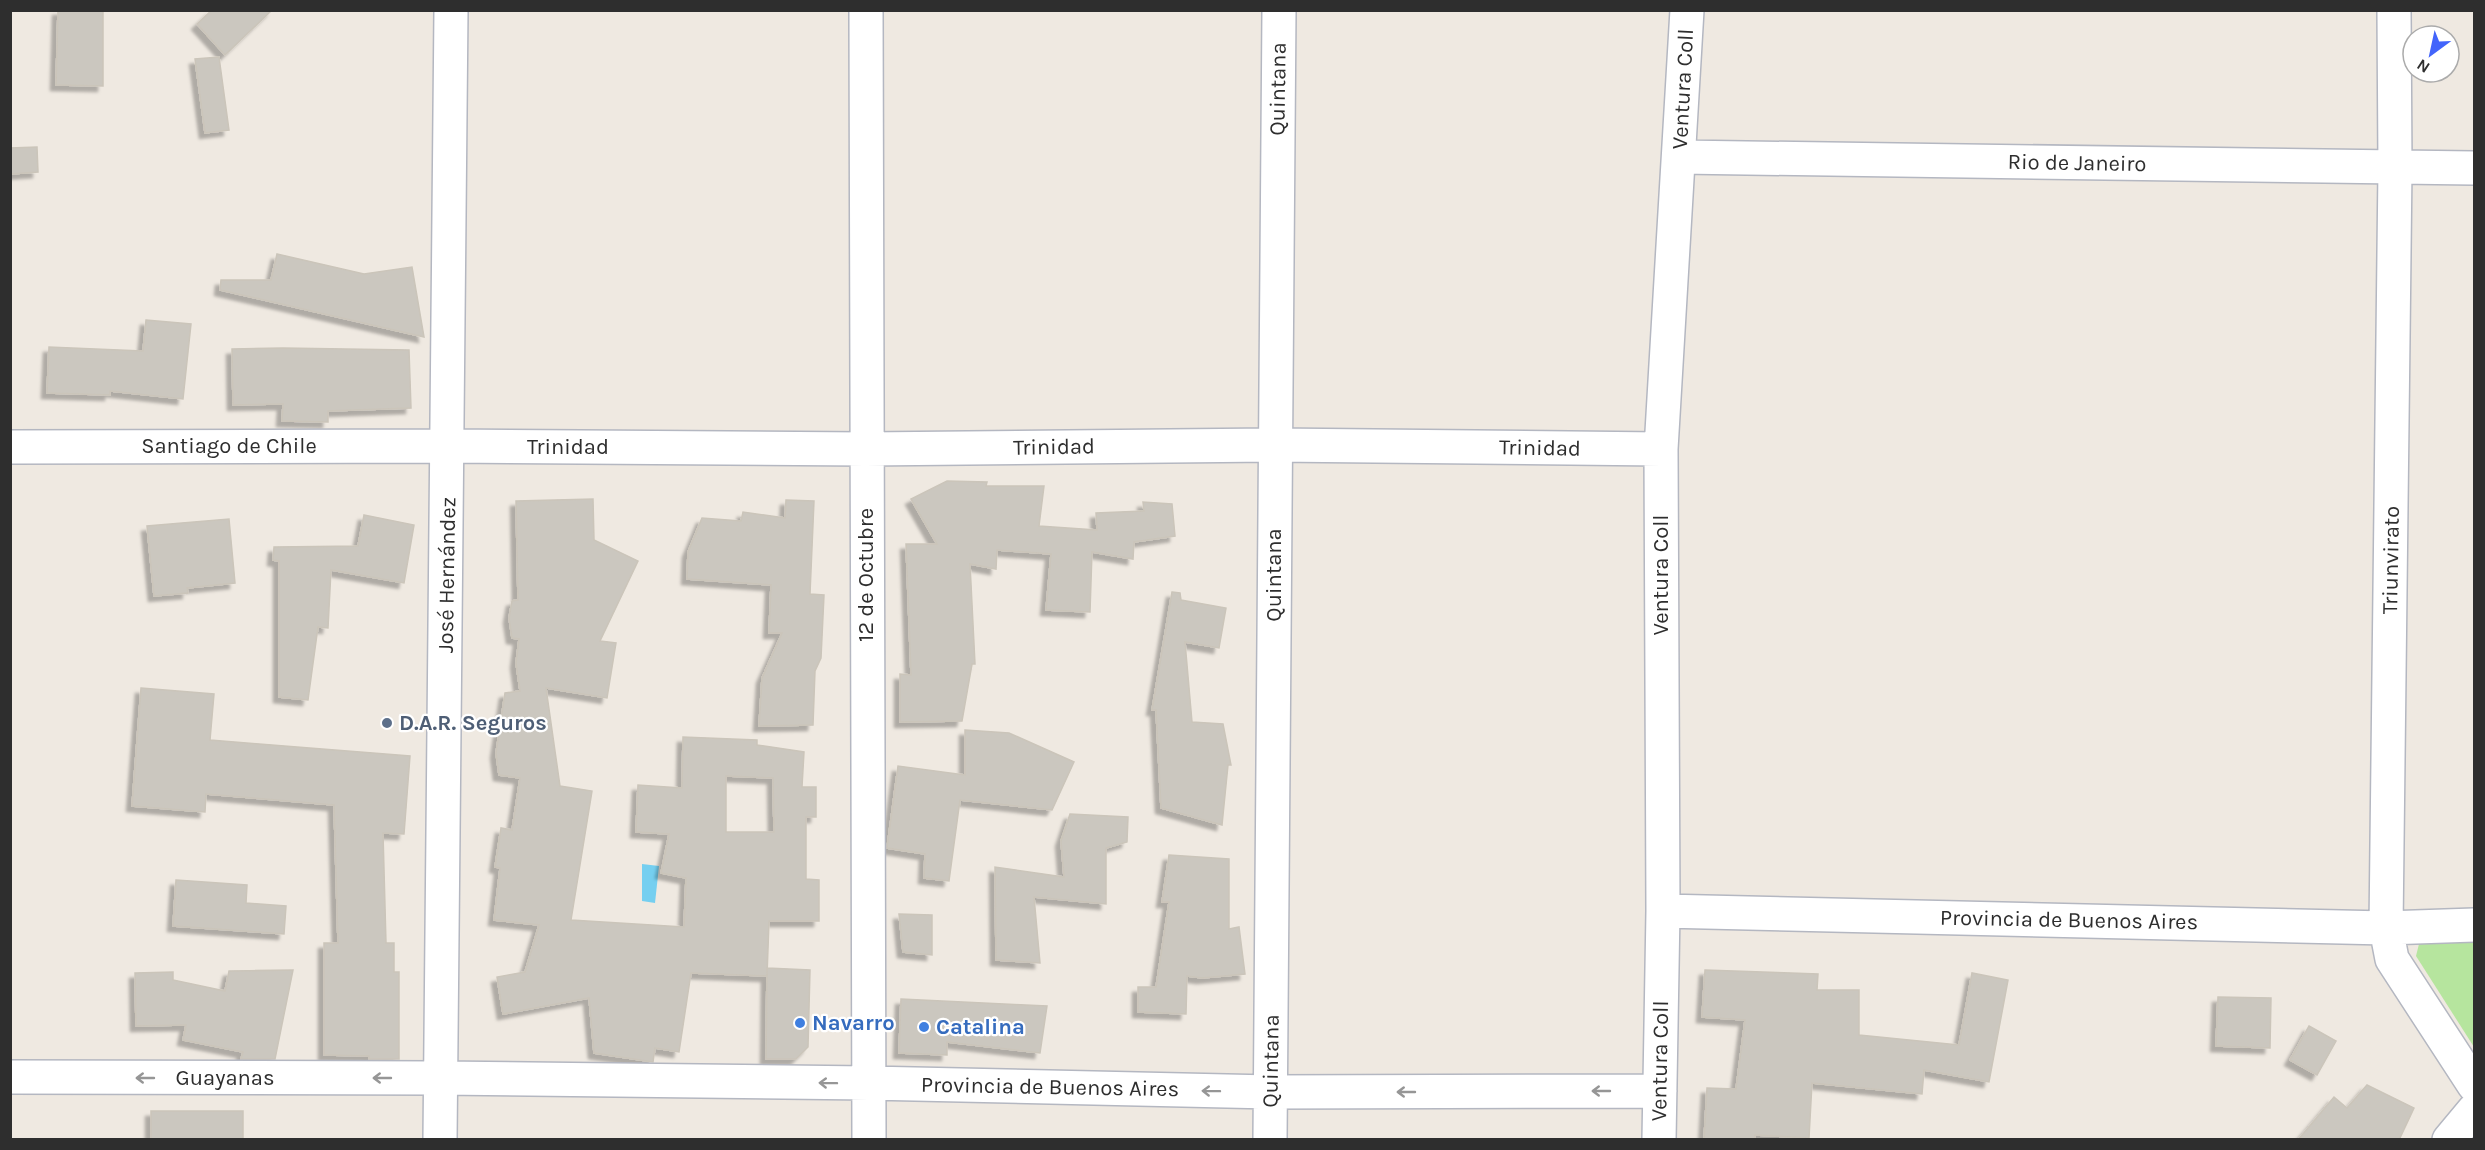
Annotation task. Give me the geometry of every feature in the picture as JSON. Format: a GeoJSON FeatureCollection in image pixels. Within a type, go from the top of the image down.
{"type":"FeatureCollection","features":[{"type":"Feature","properties":{"kind":"street","name":"José Hernández"},"geometry":{"type":"LineString","coordinates":[[440,1140],[451,10]]}},
{"type":"Feature","properties":{"kind":"street","name":"12 de Octubre"},"geometry":{"type":"LineString","coordinates":[[866,10],[869,1140]]}},
{"type":"Feature","properties":{"kind":"street","name":"Quintana"},"geometry":{"type":"LineString","coordinates":[[1270,1140],[1279,10]]}},
{"type":"Feature","properties":{"kind":"street","name":"Ventura Coll"},"geometry":{"type":"LineString","coordinates":[[1659,1140],[1663,911],[1660,449],[1680,157],[1687,10]]}},
{"type":"Feature","properties":{"kind":"street","name":"Triunvirato"},"geometry":{"type":"LineString","coordinates":[[2394,10],[2395,168],[2386,928],[2392,959],[2475,1085]]}},
{"type":"Feature","properties":{"kind":"street","name":"Rio de Janeiro"},"geometry":{"type":"LineString","coordinates":[[1680,157],[2475,168]]}},
{"type":"Feature","properties":{"kind":"street","name":"Trinidad"},"geometry":{"type":"LineString","coordinates":[[448,446],[866,449],[1274,445],[1660,449]]}},
{"type":"Feature","properties":{"kind":"street","name":"Santiago de Chile"},"geometry":{"type":"LineString","coordinates":[[10,447],[448,446]]}},
{"type":"Feature","properties":{"kind":"street","name":"Provincia de Buenos Aires"},"geometry":{"type":"LineString","coordinates":[[1663,911],[2386,928],[2475,925]]}},
{"type":"Feature","properties":{"kind":"street","name":"Guayanas"},"geometry":{"type":"LineString","coordinates":[[10,1077],[440,1078]]}},
{"type":"Feature","properties":{"kind":"street","name":"Provincia de Buenos Aires"},"geometry":{"type":"LineString","coordinates":[[440,1078],[870,1083],[1271,1092],[1660,1091]]}},
{"type":"Feature","properties":{"kind":"street"},"geometry":{"type":"LineString","coordinates":[[2448,1140],[2475,1110]]}},
{"type":"Feature","properties":{"kind":"green space"},"geometry":{"type":"Polygon","coordinates":[[[2420,940],[2474,940],[2474,1047],[2416,956],[2420,940]]]}},
{"type":"Feature","properties":{"kind":"water"},"geometry":{"type":"Polygon","coordinates":[[[642,864],[659,866],[655,903],[642,901],[642,864]]]}},
{"type":"Feature","properties":{"kind":"building"},"geometry":{"type":"Polygon","coordinates":[[[58,10],[103,10],[103,86],[56,85],[58,10]]]}},
{"type":"Feature","properties":{"kind":"building"},"geometry":{"type":"Polygon","coordinates":[[[212,10],[272,10],[225,55],[197,24],[212,10]]]}},
{"type":"Feature","properties":{"kind":"building"},"geometry":{"type":"Polygon","coordinates":[[[219,57],[229,130],[205,133],[195,59],[219,57]]]}},
{"type":"Feature","properties":{"kind":"building"},"geometry":{"type":"Polygon","coordinates":[[[37,147],[38,172],[10,174],[10,148],[37,147]]]}},
{"type":"Feature","properties":{"kind":"building"},"geometry":{"type":"Polygon","coordinates":[[[277,254],[364,274],[412,267],[424,337],[220,290],[221,280],[271,280],[277,254]]]}},
{"type":"Feature","properties":{"kind":"building"},"geometry":{"type":"Polygon","coordinates":[[[146,320],[191,324],[183,399],[110,391],[110,395],[47,393],[49,347],[143,351],[146,320]]]}},
{"type":"Feature","properties":{"kind":"building"},"geometry":{"type":"Polygon","coordinates":[[[232,349],[409,350],[411,408],[328,411],[328,422],[282,421],[283,404],[233,405],[232,349]]]}},
{"type":"Feature","properties":{"kind":"building"},"geometry":{"type":"Polygon","coordinates":[[[947,481],[987,482],[986,486],[1044,486],[1039,526],[1097,530],[1096,513],[1144,511],[1143,502],[1172,504],[1175,536],[1134,542],[1133,559],[1092,552],[1090,612],[1046,610],[1051,554],[997,550],[996,569],[970,564],[975,664],[972,664],[962,721],[900,722],[900,674],[911,675],[906,544],[937,544],[911,499],[947,481]]]}},
{"type":"Feature","properties":{"kind":"building"},"geometry":{"type":"Polygon","coordinates":[[[593,499],[594,540],[638,561],[600,641],[616,643],[607,698],[546,688],[560,786],[592,791],[571,920],[684,927],[686,878],[661,873],[669,834],[636,832],[638,785],[682,788],[683,737],[757,740],[757,745],[804,752],[802,787],[816,787],[816,817],[806,817],[806,879],[819,880],[819,921],[769,921],[767,976],[691,973],[679,1052],[655,1048],[653,1062],[594,1053],[589,998],[503,1014],[497,977],[525,972],[539,925],[494,920],[500,868],[495,867],[501,828],[512,830],[520,778],[499,775],[496,753],[505,693],[520,691],[516,663],[519,639],[512,638],[509,618],[512,601],[518,600],[516,501],[593,499]],[[726,776],[726,832],[774,832],[773,778],[726,776]]]}},
{"type":"Feature","properties":{"kind":"building"},"geometry":{"type":"Polygon","coordinates":[[[786,500],[814,501],[810,594],[824,595],[821,658],[815,671],[813,725],[759,726],[762,678],[782,633],[769,633],[771,585],[687,579],[688,552],[702,518],[741,521],[743,512],[785,518],[786,500]]]}},
{"type":"Feature","properties":{"kind":"building"},"geometry":{"type":"Polygon","coordinates":[[[364,515],[414,525],[404,583],[331,570],[328,628],[318,627],[308,700],[279,697],[279,561],[273,560],[274,547],[358,546],[364,515]]]}},
{"type":"Feature","properties":{"kind":"building"},"geometry":{"type":"Polygon","coordinates":[[[229,519],[235,583],[187,588],[188,593],[154,596],[147,526],[229,519]]]}},
{"type":"Feature","properties":{"kind":"building"},"geometry":{"type":"Polygon","coordinates":[[[1172,592],[1180,593],[1181,600],[1226,608],[1219,648],[1185,642],[1192,722],[1223,724],[1231,765],[1228,765],[1222,825],[1161,808],[1156,710],[1152,710],[1172,592]]]}},
{"type":"Feature","properties":{"kind":"building"},"geometry":{"type":"Polygon","coordinates":[[[141,688],[214,694],[210,740],[410,756],[404,834],[383,833],[386,943],[394,943],[394,972],[399,972],[399,1059],[324,1055],[324,943],[338,943],[334,805],[206,794],[205,812],[132,806],[141,688]]]}},
{"type":"Feature","properties":{"kind":"building"},"geometry":{"type":"Polygon","coordinates":[[[965,730],[1009,733],[1074,762],[1052,810],[960,800],[949,881],[924,878],[925,854],[887,848],[898,766],[965,775],[965,730]]]}},
{"type":"Feature","properties":{"kind":"building"},"geometry":{"type":"Polygon","coordinates":[[[1070,814],[1128,817],[1127,842],[1106,848],[1106,904],[1034,897],[1040,963],[996,960],[995,867],[1064,877],[1061,841],[1070,814]]]}},
{"type":"Feature","properties":{"kind":"building"},"geometry":{"type":"Polygon","coordinates":[[[1169,855],[1229,859],[1229,929],[1239,927],[1245,974],[1202,978],[1187,976],[1186,1014],[1138,1012],[1138,987],[1156,987],[1169,902],[1162,902],[1169,855]]]}},
{"type":"Feature","properties":{"kind":"building"},"geometry":{"type":"Polygon","coordinates":[[[176,880],[247,885],[246,903],[286,906],[284,934],[173,926],[176,880]]]}},
{"type":"Feature","properties":{"kind":"building"},"geometry":{"type":"Polygon","coordinates":[[[899,914],[932,915],[932,955],[903,952],[899,914]]]}},
{"type":"Feature","properties":{"kind":"building"},"geometry":{"type":"Polygon","coordinates":[[[767,968],[810,970],[808,1047],[796,1059],[766,1059],[767,968]]]}},
{"type":"Feature","properties":{"kind":"building"},"geometry":{"type":"Polygon","coordinates":[[[293,970],[275,1059],[241,1059],[243,1052],[183,1040],[186,1025],[136,1026],[135,973],[173,972],[173,980],[225,991],[229,971],[293,970]]]}},
{"type":"Feature","properties":{"kind":"building"},"geometry":{"type":"Polygon","coordinates":[[[1705,970],[1818,974],[1817,990],[1859,990],[1859,1035],[1959,1045],[1972,973],[2008,980],[1989,1082],[1924,1070],[1922,1094],[1812,1083],[1809,1138],[1755,1135],[1755,1140],[1704,1140],[1707,1088],[1736,1089],[1745,1020],[1702,1017],[1705,970]]]}},
{"type":"Feature","properties":{"kind":"building"},"geometry":{"type":"Polygon","coordinates":[[[2218,997],[2271,998],[2270,1048],[2216,1046],[2218,997]]]}},
{"type":"Feature","properties":{"kind":"building"},"geometry":{"type":"Polygon","coordinates":[[[901,999],[1047,1006],[1040,1053],[947,1042],[947,1055],[899,1053],[901,999]]]}},
{"type":"Feature","properties":{"kind":"building"},"geometry":{"type":"Polygon","coordinates":[[[2309,1026],[2336,1041],[2317,1075],[2290,1060],[2309,1026]]]}},
{"type":"Feature","properties":{"kind":"building"},"geometry":{"type":"Polygon","coordinates":[[[2367,1085],[2414,1108],[2399,1140],[2298,1140],[2334,1097],[2347,1108],[2367,1085]]]}},
{"type":"Feature","properties":{"kind":"building"},"geometry":{"type":"Polygon","coordinates":[[[151,1111],[243,1111],[243,1140],[151,1140],[151,1111]]]}},
{"type":"Feature","properties":{"kind":"place","name":"D.A.R. Seguros"},"geometry":{"type":"Point","coordinates":[387,723]}},
{"type":"Feature","properties":{"kind":"place","name":"Navarro"},"geometry":{"type":"Point","coordinates":[800,1023]}},
{"type":"Feature","properties":{"kind":"place","name":"Catalina"},"geometry":{"type":"Point","coordinates":[924,1027]}}]}
